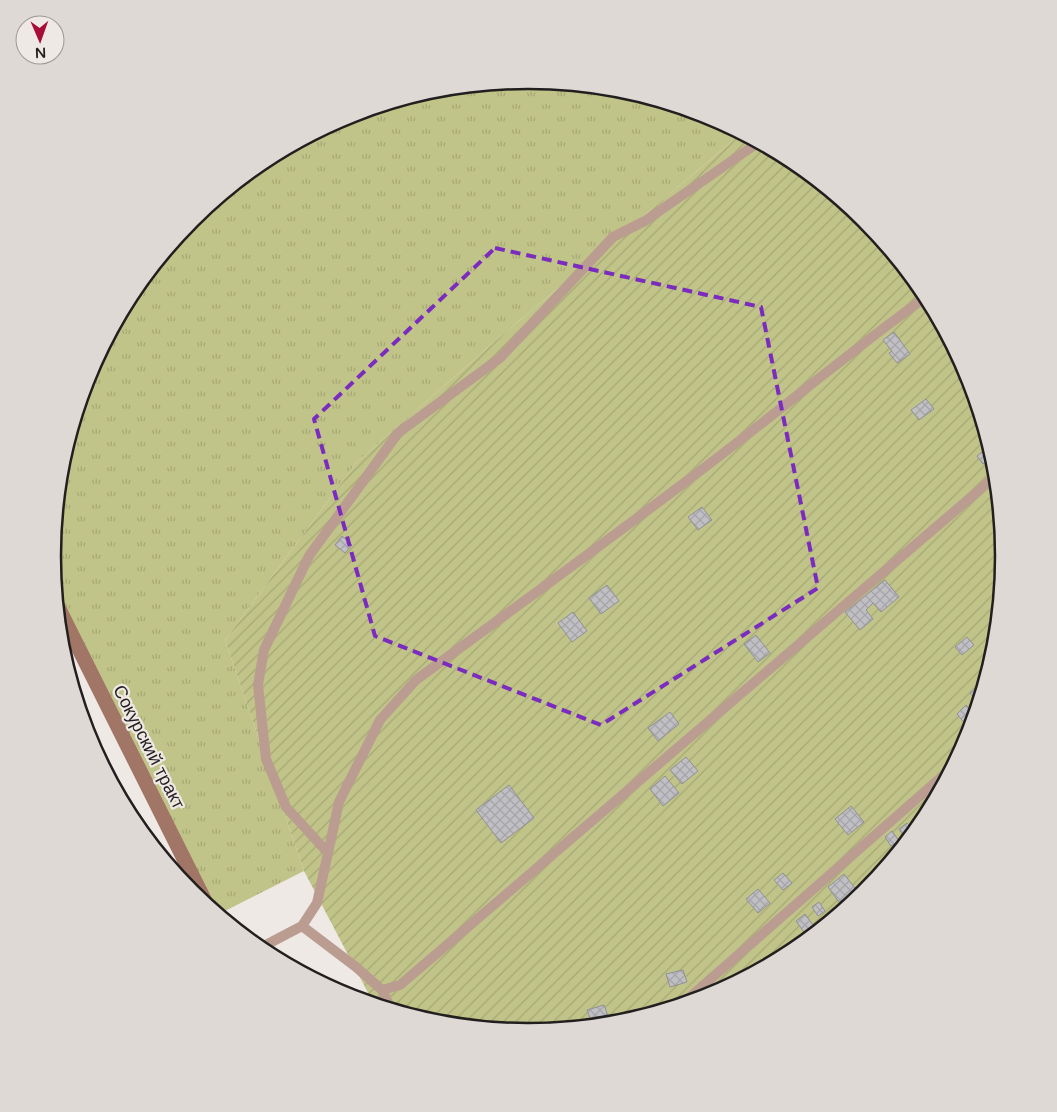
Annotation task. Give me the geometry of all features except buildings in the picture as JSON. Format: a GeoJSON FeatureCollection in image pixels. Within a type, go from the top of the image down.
{"type":"FeatureCollection","features":[{"type":"Feature","properties":{"kind":"street","name":"Сокурский тракт"},"geometry":{"type":"LineString","coordinates":[[66,623],[197,885]]}},
{"type":"Feature","properties":{"kind":"lane"},"geometry":{"type":"LineString","coordinates":[[328,853],[286,807],[266,759],[258,685],[264,650],[309,556],[398,432],[500,358],[614,237],[645,221],[753,146]]}},
{"type":"Feature","properties":{"kind":"lane"},"geometry":{"type":"LineString","coordinates":[[268,944],[302,926],[317,903],[339,802],[380,720],[416,680],[685,483],[877,332],[920,301]]}},
{"type":"Feature","properties":{"kind":"lane"},"geometry":{"type":"LineString","coordinates":[[382,990],[400,985],[990,480]]}},
{"type":"Feature","properties":{"kind":"lane"},"geometry":{"type":"LineString","coordinates":[[696,992],[940,777]]}},
{"type":"Feature","properties":{"kind":"lane"},"geometry":{"type":"LineString","coordinates":[[302,926],[356,967],[382,990],[387,1001]]}},
{"type":"Feature","properties":{"kind":"highlighted area"},"geometry":{"type":"Polygon","coordinates":[[[495,248],[761,307],[818,588],[601,725],[375,636],[314,419],[495,248]]]}},
{"type":"Feature","properties":{"kind":"green space"},"geometry":{"type":"Polygon","coordinates":[[[498,90],[559,90],[620,98],[649,105],[707,124],[736,138],[493,343],[356,463],[225,640],[304,871],[225,911],[197,885],[66,623],[62,587],[62,525],[70,465],[77,435],[86,406],[109,349],[140,296],[177,248],[198,226],[244,185],[269,167],[295,151],[350,124],[408,105],[437,98],[498,90]]]}},
{"type":"Feature","properties":{"kind":"green space"},"geometry":{"type":"Polygon","coordinates":[[[736,138],[788,167],[813,185],[859,226],[899,272],[917,296],[948,349],[971,406],[987,465],[995,525],[996,556],[995,587],[987,647],[980,677],[960,735],[948,763],[917,816],[880,864],[859,886],[813,927],[788,945],[762,961],[707,988],[649,1007],[620,1014],[559,1022],[498,1022],[437,1014],[369,995],[304,871],[225,640],[356,463],[493,343],[736,138]]]}}]}
